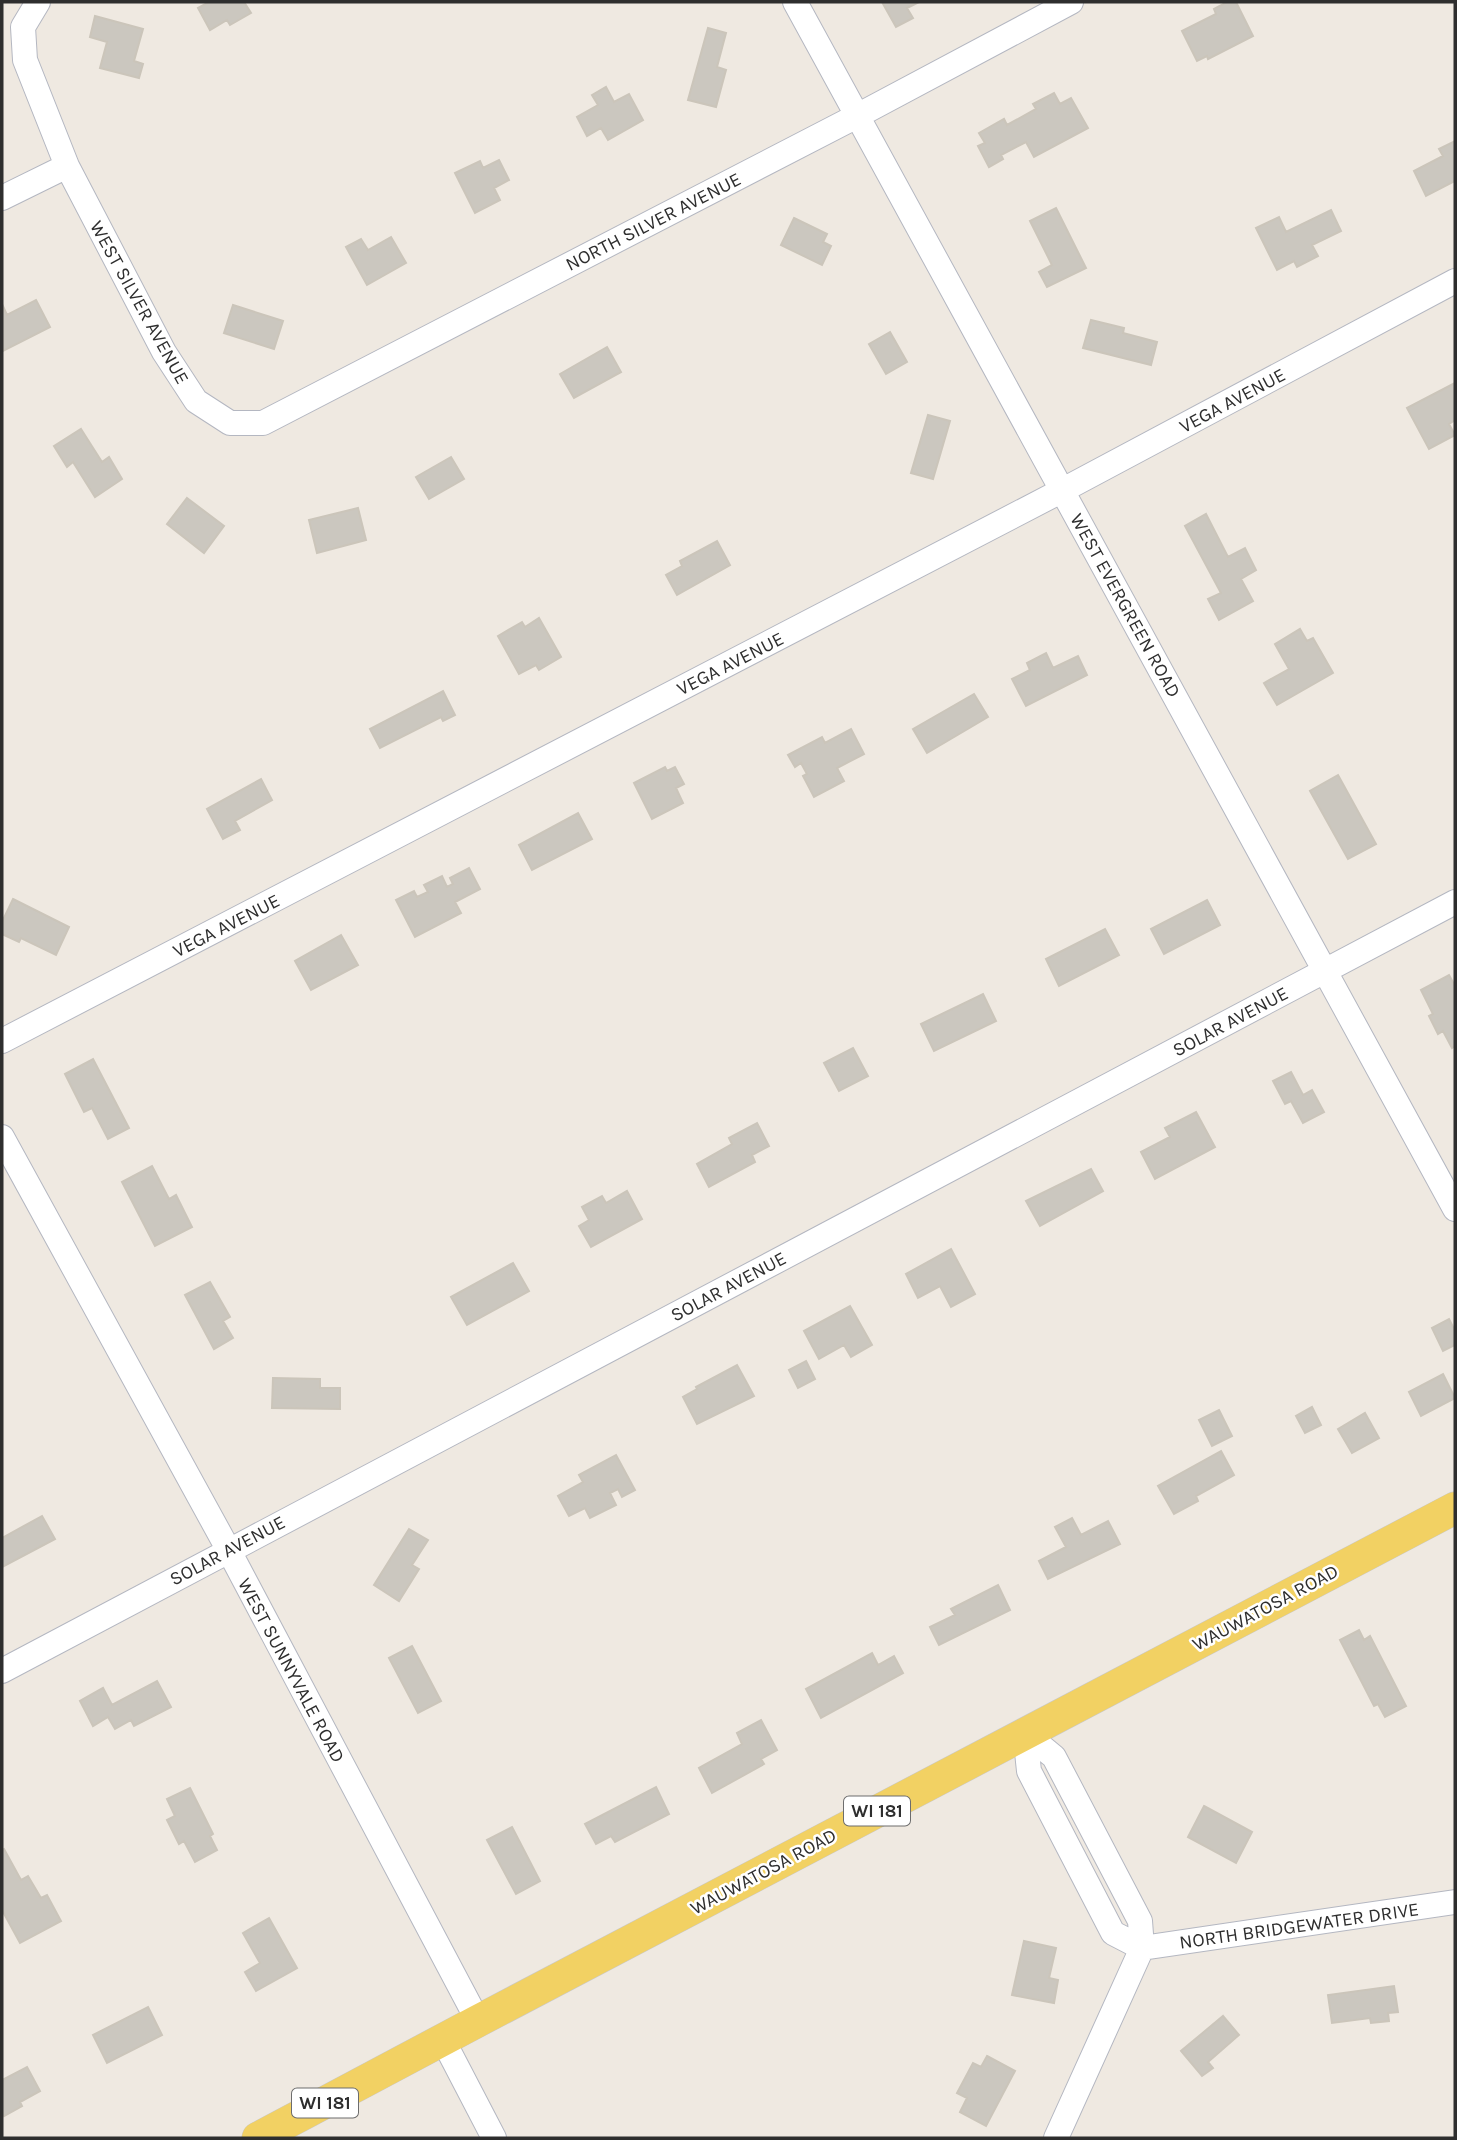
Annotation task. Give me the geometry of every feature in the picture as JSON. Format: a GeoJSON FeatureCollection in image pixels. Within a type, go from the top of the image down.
{"type":"FeatureCollection","features":[{"type":"Feature","properties":{"kind":"main road","name":"WAUWATOSA ROAD"},"geometry":{"type":"LineString","coordinates":[[258,2138],[1455,1508]]}},
{"type":"Feature","properties":{"kind":"street","name":"WEST SILVER AVENUE"},"geometry":{"type":"LineString","coordinates":[[38,2],[23,27],[25,60],[67,166],[164,352],[196,401],[230,423]]}},
{"type":"Feature","properties":{"kind":"street","name":"WEST EVERGREEN ROAD"},"geometry":{"type":"LineString","coordinates":[[795,2],[1327,970],[1455,1209]]}},
{"type":"Feature","properties":{"kind":"street","name":"NORTH SILVER AVENUE"},"geometry":{"type":"LineString","coordinates":[[230,423],[263,423],[287,411],[1071,2]]}},
{"type":"Feature","properties":{"kind":"street"},"geometry":{"type":"LineString","coordinates":[[2,198],[67,166]]}},
{"type":"Feature","properties":{"kind":"street","name":"VEGA AVENUE"},"geometry":{"type":"LineString","coordinates":[[2,1041],[1063,490],[1455,281]]}},
{"type":"Feature","properties":{"kind":"street","name":"SOLAR AVENUE"},"geometry":{"type":"LineString","coordinates":[[2,1671],[228,1549],[1455,902]]}},
{"type":"Feature","properties":{"kind":"street","name":"WEST SUNNYVALE ROAD"},"geometry":{"type":"LineString","coordinates":[[2,1137],[228,1549],[478,2021]]}},
{"type":"Feature","properties":{"kind":"street"},"geometry":{"type":"LineString","coordinates":[[1025,1733],[1054,1758],[1140,1921],[1142,1948],[1056,2138]]}},
{"type":"Feature","properties":{"kind":"street","name":"NORTH BRIDGEWATER DRIVE"},"geometry":{"type":"LineString","coordinates":[[1142,1948],[1455,1902]]}},
{"type":"Feature","properties":{"kind":"street"},"geometry":{"type":"LineString","coordinates":[[443,2040],[494,2138]]}},
{"type":"Feature","properties":{"kind":"building"},"geometry":{"type":"Polygon","coordinates":[[[209,2],[244,2],[251,13],[230,25],[227,20],[210,30],[198,8],[209,2]]]}},
{"type":"Feature","properties":{"kind":"building"},"geometry":{"type":"Polygon","coordinates":[[[882,2],[919,2],[907,8],[913,18],[896,27],[882,2]]]}},
{"type":"Feature","properties":{"kind":"building"},"geometry":{"type":"Polygon","coordinates":[[[1227,2],[1236,2],[1253,36],[1208,59],[1207,56],[1197,61],[1182,31],[1216,14],[1214,9],[1227,2]]]}},
{"type":"Feature","properties":{"kind":"building"},"geometry":{"type":"Polygon","coordinates":[[[95,16],[143,29],[134,61],[143,64],[139,78],[100,68],[107,42],[90,37],[95,16]]]}},
{"type":"Feature","properties":{"kind":"building"},"geometry":{"type":"Polygon","coordinates":[[[708,28],[726,33],[717,67],[726,70],[716,107],[688,100],[708,28]]]}},
{"type":"Feature","properties":{"kind":"building"},"geometry":{"type":"Polygon","coordinates":[[[606,87],[614,102],[629,94],[643,120],[608,140],[601,128],[587,136],[577,117],[598,105],[592,95],[606,87]]]}},
{"type":"Feature","properties":{"kind":"building"},"geometry":{"type":"Polygon","coordinates":[[[1054,93],[1060,104],[1071,98],[1088,128],[1034,157],[1026,142],[1001,155],[1003,159],[989,167],[978,146],[985,143],[979,133],[1004,119],[1007,125],[1036,109],[1033,104],[1054,93]]]}},
{"type":"Feature","properties":{"kind":"building"},"geometry":{"type":"Polygon","coordinates":[[[1455,141],[1455,181],[1426,196],[1414,171],[1443,156],[1439,149],[1455,141]]]}},
{"type":"Feature","properties":{"kind":"building"},"geometry":{"type":"Polygon","coordinates":[[[499,160],[509,180],[494,188],[500,200],[475,213],[455,173],[480,161],[483,168],[499,160]]]}},
{"type":"Feature","properties":{"kind":"building"},"geometry":{"type":"Polygon","coordinates":[[[1056,208],[1086,268],[1047,287],[1039,272],[1052,265],[1030,221],[1056,208]]]}},
{"type":"Feature","properties":{"kind":"building"},"geometry":{"type":"Polygon","coordinates":[[[1331,210],[1341,231],[1312,245],[1318,256],[1297,267],[1294,261],[1277,270],[1256,228],[1279,217],[1286,232],[1331,210]]]}},
{"type":"Feature","properties":{"kind":"building"},"geometry":{"type":"Polygon","coordinates":[[[794,218],[827,234],[823,242],[831,246],[822,265],[781,245],[794,218]]]}},
{"type":"Feature","properties":{"kind":"building"},"geometry":{"type":"Polygon","coordinates":[[[391,237],[406,263],[367,285],[346,247],[361,239],[368,250],[391,237]]]}},
{"type":"Feature","properties":{"kind":"building"},"geometry":{"type":"Polygon","coordinates":[[[36,300],[50,327],[3,351],[2,304],[7,315],[36,300]]]}},
{"type":"Feature","properties":{"kind":"building"},"geometry":{"type":"Polygon","coordinates":[[[233,305],[283,321],[274,349],[224,333],[233,305]]]}},
{"type":"Feature","properties":{"kind":"building"},"geometry":{"type":"Polygon","coordinates":[[[1091,320],[1124,328],[1123,333],[1157,342],[1151,365],[1083,348],[1091,320]]]}},
{"type":"Feature","properties":{"kind":"building"},"geometry":{"type":"Polygon","coordinates":[[[890,332],[907,362],[886,374],[869,344],[890,332]]]}},
{"type":"Feature","properties":{"kind":"building"},"geometry":{"type":"Polygon","coordinates":[[[607,347],[621,372],[574,398],[560,374],[607,347]]]}},
{"type":"Feature","properties":{"kind":"building"},"geometry":{"type":"Polygon","coordinates":[[[1455,383],[1455,420],[1449,424],[1455,435],[1429,449],[1407,408],[1455,383]]]}},
{"type":"Feature","properties":{"kind":"building"},"geometry":{"type":"Polygon","coordinates":[[[928,415],[950,421],[933,479],[911,473],[928,415]]]}},
{"type":"Feature","properties":{"kind":"building"},"geometry":{"type":"Polygon","coordinates":[[[81,429],[102,462],[109,457],[122,479],[95,497],[73,462],[67,467],[54,446],[81,429]]]}},
{"type":"Feature","properties":{"kind":"building"},"geometry":{"type":"Polygon","coordinates":[[[451,457],[464,479],[429,499],[416,477],[451,457]]]}},
{"type":"Feature","properties":{"kind":"building"},"geometry":{"type":"Polygon","coordinates":[[[187,498],[224,526],[204,553],[167,524],[187,498]]]}},
{"type":"Feature","properties":{"kind":"building"},"geometry":{"type":"Polygon","coordinates":[[[358,508],[366,540],[317,553],[309,520],[358,508]]]}},
{"type":"Feature","properties":{"kind":"building"},"geometry":{"type":"Polygon","coordinates":[[[1206,514],[1228,557],[1245,548],[1256,570],[1241,579],[1253,601],[1219,620],[1208,599],[1221,593],[1185,526],[1206,514]]]}},
{"type":"Feature","properties":{"kind":"building"},"geometry":{"type":"Polygon","coordinates":[[[717,541],[730,565],[677,595],[666,575],[682,566],[680,561],[717,541]]]}},
{"type":"Feature","properties":{"kind":"building"},"geometry":{"type":"Polygon","coordinates":[[[539,618],[561,657],[539,670],[536,665],[519,674],[498,636],[522,622],[525,627],[539,618]]]}},
{"type":"Feature","properties":{"kind":"building"},"geometry":{"type":"Polygon","coordinates":[[[1300,629],[1307,641],[1313,638],[1333,673],[1277,705],[1264,683],[1289,669],[1275,644],[1300,629]]]}},
{"type":"Feature","properties":{"kind":"building"},"geometry":{"type":"Polygon","coordinates":[[[1046,653],[1053,668],[1078,656],[1087,675],[1026,706],[1012,679],[1030,670],[1027,663],[1046,653]]]}},
{"type":"Feature","properties":{"kind":"building"},"geometry":{"type":"Polygon","coordinates":[[[443,691],[455,715],[443,721],[441,717],[380,748],[370,729],[443,691]]]}},
{"type":"Feature","properties":{"kind":"building"},"geometry":{"type":"Polygon","coordinates":[[[974,694],[988,717],[927,753],[913,729],[974,694]]]}},
{"type":"Feature","properties":{"kind":"building"},"geometry":{"type":"Polygon","coordinates":[[[851,729],[864,754],[837,768],[844,781],[814,797],[803,776],[807,774],[801,763],[795,767],[788,755],[822,737],[825,743],[851,729]]]}},
{"type":"Feature","properties":{"kind":"building"},"geometry":{"type":"Polygon","coordinates":[[[665,767],[667,771],[675,767],[684,784],[676,788],[683,803],[652,819],[634,783],[665,767]]]}},
{"type":"Feature","properties":{"kind":"building"},"geometry":{"type":"Polygon","coordinates":[[[1338,775],[1376,844],[1348,859],[1310,791],[1338,775]]]}},
{"type":"Feature","properties":{"kind":"building"},"geometry":{"type":"Polygon","coordinates":[[[261,779],[272,800],[235,821],[240,830],[223,839],[207,809],[261,779]]]}},
{"type":"Feature","properties":{"kind":"building"},"geometry":{"type":"Polygon","coordinates":[[[578,813],[592,839],[532,870],[519,845],[578,813]]]}},
{"type":"Feature","properties":{"kind":"building"},"geometry":{"type":"Polygon","coordinates":[[[469,868],[480,889],[455,902],[461,913],[415,937],[396,900],[414,891],[417,897],[428,892],[424,885],[442,876],[447,887],[453,884],[450,878],[469,868]]]}},
{"type":"Feature","properties":{"kind":"building"},"geometry":{"type":"Polygon","coordinates":[[[13,899],[69,927],[56,955],[21,938],[19,942],[2,934],[2,922],[13,899]]]}},
{"type":"Feature","properties":{"kind":"building"},"geometry":{"type":"Polygon","coordinates":[[[1207,900],[1220,925],[1164,954],[1151,929],[1207,900]]]}},
{"type":"Feature","properties":{"kind":"building"},"geometry":{"type":"Polygon","coordinates":[[[1105,929],[1119,955],[1059,986],[1046,959],[1105,929]]]}},
{"type":"Feature","properties":{"kind":"building"},"geometry":{"type":"Polygon","coordinates":[[[341,935],[358,965],[311,990],[295,961],[341,935]]]}},
{"type":"Feature","properties":{"kind":"building"},"geometry":{"type":"Polygon","coordinates":[[[1449,975],[1455,986],[1455,1046],[1452,1048],[1443,1031],[1438,1034],[1429,1016],[1433,1014],[1421,990],[1449,975]]]}},
{"type":"Feature","properties":{"kind":"building"},"geometry":{"type":"Polygon","coordinates":[[[983,994],[996,1021],[934,1051],[921,1024],[983,994]]]}},
{"type":"Feature","properties":{"kind":"building"},"geometry":{"type":"Polygon","coordinates":[[[853,1048],[868,1076],[839,1091],[824,1063],[853,1048]]]}},
{"type":"Feature","properties":{"kind":"building"},"geometry":{"type":"Polygon","coordinates":[[[93,1059],[129,1128],[108,1139],[92,1108],[84,1112],[65,1074],[93,1059]]]}},
{"type":"Feature","properties":{"kind":"building"},"geometry":{"type":"Polygon","coordinates":[[[1291,1072],[1303,1095],[1312,1090],[1324,1112],[1303,1123],[1291,1101],[1285,1104],[1273,1081],[1291,1072]]]}},
{"type":"Feature","properties":{"kind":"building"},"geometry":{"type":"Polygon","coordinates":[[[1196,1112],[1215,1147],[1155,1179],[1141,1152],[1170,1137],[1165,1128],[1196,1112]]]}},
{"type":"Feature","properties":{"kind":"building"},"geometry":{"type":"Polygon","coordinates":[[[757,1123],[769,1146],[752,1155],[755,1162],[709,1187],[697,1164],[732,1144],[729,1138],[757,1123]]]}},
{"type":"Feature","properties":{"kind":"building"},"geometry":{"type":"Polygon","coordinates":[[[152,1166],[169,1199],[176,1195],[192,1227],[155,1246],[122,1182],[152,1166]]]}},
{"type":"Feature","properties":{"kind":"building"},"geometry":{"type":"Polygon","coordinates":[[[1091,1169],[1103,1191],[1040,1226],[1026,1201],[1091,1169]]]}},
{"type":"Feature","properties":{"kind":"building"},"geometry":{"type":"Polygon","coordinates":[[[627,1191],[642,1219],[591,1247],[579,1226],[589,1220],[582,1207],[602,1196],[606,1203],[627,1191]]]}},
{"type":"Feature","properties":{"kind":"building"},"geometry":{"type":"Polygon","coordinates":[[[951,1249],[975,1294],[951,1307],[940,1286],[918,1298],[906,1274],[951,1249]]]}},
{"type":"Feature","properties":{"kind":"building"},"geometry":{"type":"Polygon","coordinates":[[[513,1263],[529,1291],[467,1325],[451,1297],[513,1263]]]}},
{"type":"Feature","properties":{"kind":"building"},"geometry":{"type":"Polygon","coordinates":[[[210,1282],[230,1317],[223,1321],[233,1338],[214,1349],[185,1295],[210,1282]]]}},
{"type":"Feature","properties":{"kind":"building"},"geometry":{"type":"Polygon","coordinates":[[[850,1306],[872,1345],[851,1357],[844,1345],[819,1359],[804,1331],[850,1306]]]}},
{"type":"Feature","properties":{"kind":"building"},"geometry":{"type":"Polygon","coordinates":[[[1449,1319],[1455,1331],[1455,1345],[1443,1351],[1432,1328],[1449,1319]]]}},
{"type":"Feature","properties":{"kind":"building"},"geometry":{"type":"Polygon","coordinates":[[[806,1361],[815,1379],[798,1388],[789,1370],[806,1361]]]}},
{"type":"Feature","properties":{"kind":"building"},"geometry":{"type":"Polygon","coordinates":[[[737,1365],[754,1396],[697,1424],[683,1397],[737,1365]]]}},
{"type":"Feature","properties":{"kind":"building"},"geometry":{"type":"Polygon","coordinates":[[[1443,1374],[1455,1398],[1421,1416],[1409,1392],[1443,1374]]]}},
{"type":"Feature","properties":{"kind":"building"},"geometry":{"type":"Polygon","coordinates":[[[273,1378],[320,1379],[320,1388],[340,1388],[340,1409],[272,1408],[273,1378]]]}},
{"type":"Feature","properties":{"kind":"building"},"geometry":{"type":"Polygon","coordinates":[[[1312,1407],[1321,1425],[1305,1433],[1296,1416],[1312,1407]]]}},
{"type":"Feature","properties":{"kind":"building"},"geometry":{"type":"Polygon","coordinates":[[[1219,1410],[1232,1436],[1212,1446],[1199,1420],[1219,1410]]]}},
{"type":"Feature","properties":{"kind":"building"},"geometry":{"type":"Polygon","coordinates":[[[1365,1413],[1379,1438],[1352,1453],[1338,1429],[1365,1413]]]}},
{"type":"Feature","properties":{"kind":"building"},"geometry":{"type":"Polygon","coordinates":[[[1221,1451],[1234,1475],[1196,1496],[1198,1501],[1174,1514],[1158,1486],[1221,1451]]]}},
{"type":"Feature","properties":{"kind":"building"},"geometry":{"type":"Polygon","coordinates":[[[616,1455],[635,1490],[622,1497],[618,1489],[610,1493],[616,1505],[590,1518],[585,1508],[569,1516],[558,1496],[583,1482],[579,1475],[616,1455]]]}},
{"type":"Feature","properties":{"kind":"building"},"geometry":{"type":"Polygon","coordinates":[[[42,1516],[55,1539],[2,1567],[2,1538],[42,1516]]]}},
{"type":"Feature","properties":{"kind":"building"},"geometry":{"type":"Polygon","coordinates":[[[1072,1518],[1081,1535],[1108,1521],[1120,1544],[1048,1579],[1039,1561],[1066,1547],[1055,1527],[1072,1518]]]}},
{"type":"Feature","properties":{"kind":"building"},"geometry":{"type":"Polygon","coordinates":[[[409,1529],[428,1540],[412,1565],[419,1569],[399,1601],[374,1585],[409,1529]]]}},
{"type":"Feature","properties":{"kind":"building"},"geometry":{"type":"Polygon","coordinates":[[[998,1585],[1010,1610],[939,1645],[930,1627],[955,1615],[951,1609],[998,1585]]]}},
{"type":"Feature","properties":{"kind":"building"},"geometry":{"type":"Polygon","coordinates":[[[1359,1630],[1364,1640],[1370,1636],[1406,1706],[1385,1717],[1378,1704],[1374,1706],[1340,1640],[1359,1630]]]}},
{"type":"Feature","properties":{"kind":"building"},"geometry":{"type":"Polygon","coordinates":[[[412,1646],[441,1701],[418,1713],[389,1658],[412,1646]]]}},
{"type":"Feature","properties":{"kind":"building"},"geometry":{"type":"Polygon","coordinates":[[[872,1653],[878,1665],[894,1656],[903,1673],[821,1718],[806,1689],[872,1653]]]}},
{"type":"Feature","properties":{"kind":"building"},"geometry":{"type":"Polygon","coordinates":[[[157,1681],[171,1707],[134,1726],[131,1720],[115,1729],[108,1717],[93,1726],[80,1701],[103,1688],[112,1705],[157,1681]]]}},
{"type":"Feature","properties":{"kind":"building"},"geometry":{"type":"Polygon","coordinates":[[[761,1720],[777,1750],[761,1759],[764,1764],[712,1793],[699,1768],[742,1744],[737,1733],[761,1720]]]}},
{"type":"Feature","properties":{"kind":"building"},"geometry":{"type":"Polygon","coordinates":[[[656,1787],[669,1814],[615,1842],[611,1836],[596,1844],[585,1824],[656,1787]]]}},
{"type":"Feature","properties":{"kind":"building"},"geometry":{"type":"Polygon","coordinates":[[[190,1788],[213,1834],[210,1836],[217,1850],[195,1862],[184,1841],[179,1844],[167,1820],[175,1816],[167,1799],[190,1788]]]}},
{"type":"Feature","properties":{"kind":"building"},"geometry":{"type":"Polygon","coordinates":[[[1204,1806],[1252,1832],[1236,1863],[1188,1837],[1204,1806]]]}},
{"type":"Feature","properties":{"kind":"building"},"geometry":{"type":"Polygon","coordinates":[[[512,1827],[540,1881],[516,1894],[487,1840],[512,1827]]]}},
{"type":"Feature","properties":{"kind":"building"},"geometry":{"type":"Polygon","coordinates":[[[4,1849],[21,1880],[28,1876],[41,1898],[47,1895],[61,1921],[20,1943],[2,1910],[4,1849]]]}},
{"type":"Feature","properties":{"kind":"building"},"geometry":{"type":"Polygon","coordinates":[[[269,1918],[297,1968],[256,1991],[245,1972],[260,1963],[243,1933],[269,1918]]]}},
{"type":"Feature","properties":{"kind":"building"},"geometry":{"type":"Polygon","coordinates":[[[1024,1941],[1056,1948],[1049,1978],[1058,1980],[1054,2003],[1012,1995],[1024,1941]]]}},
{"type":"Feature","properties":{"kind":"building"},"geometry":{"type":"Polygon","coordinates":[[[1394,1986],[1398,2012],[1388,2013],[1389,2021],[1371,2023],[1370,2018],[1332,2023],[1328,1995],[1394,1986]]]}},
{"type":"Feature","properties":{"kind":"building"},"geometry":{"type":"Polygon","coordinates":[[[148,2007],[162,2035],[107,2063],[93,2035],[148,2007]]]}},
{"type":"Feature","properties":{"kind":"building"},"geometry":{"type":"Polygon","coordinates":[[[1223,2016],[1239,2035],[1208,2062],[1213,2068],[1202,2076],[1181,2051],[1223,2016]]]}},
{"type":"Feature","properties":{"kind":"building"},"geometry":{"type":"Polygon","coordinates":[[[987,2056],[1015,2071],[986,2126],[960,2112],[967,2098],[957,2093],[973,2063],[981,2067],[987,2056]]]}},
{"type":"Feature","properties":{"kind":"building"},"geometry":{"type":"Polygon","coordinates":[[[27,2067],[40,2091],[20,2102],[22,2106],[4,2116],[2,2080],[27,2067]]]}}]}
